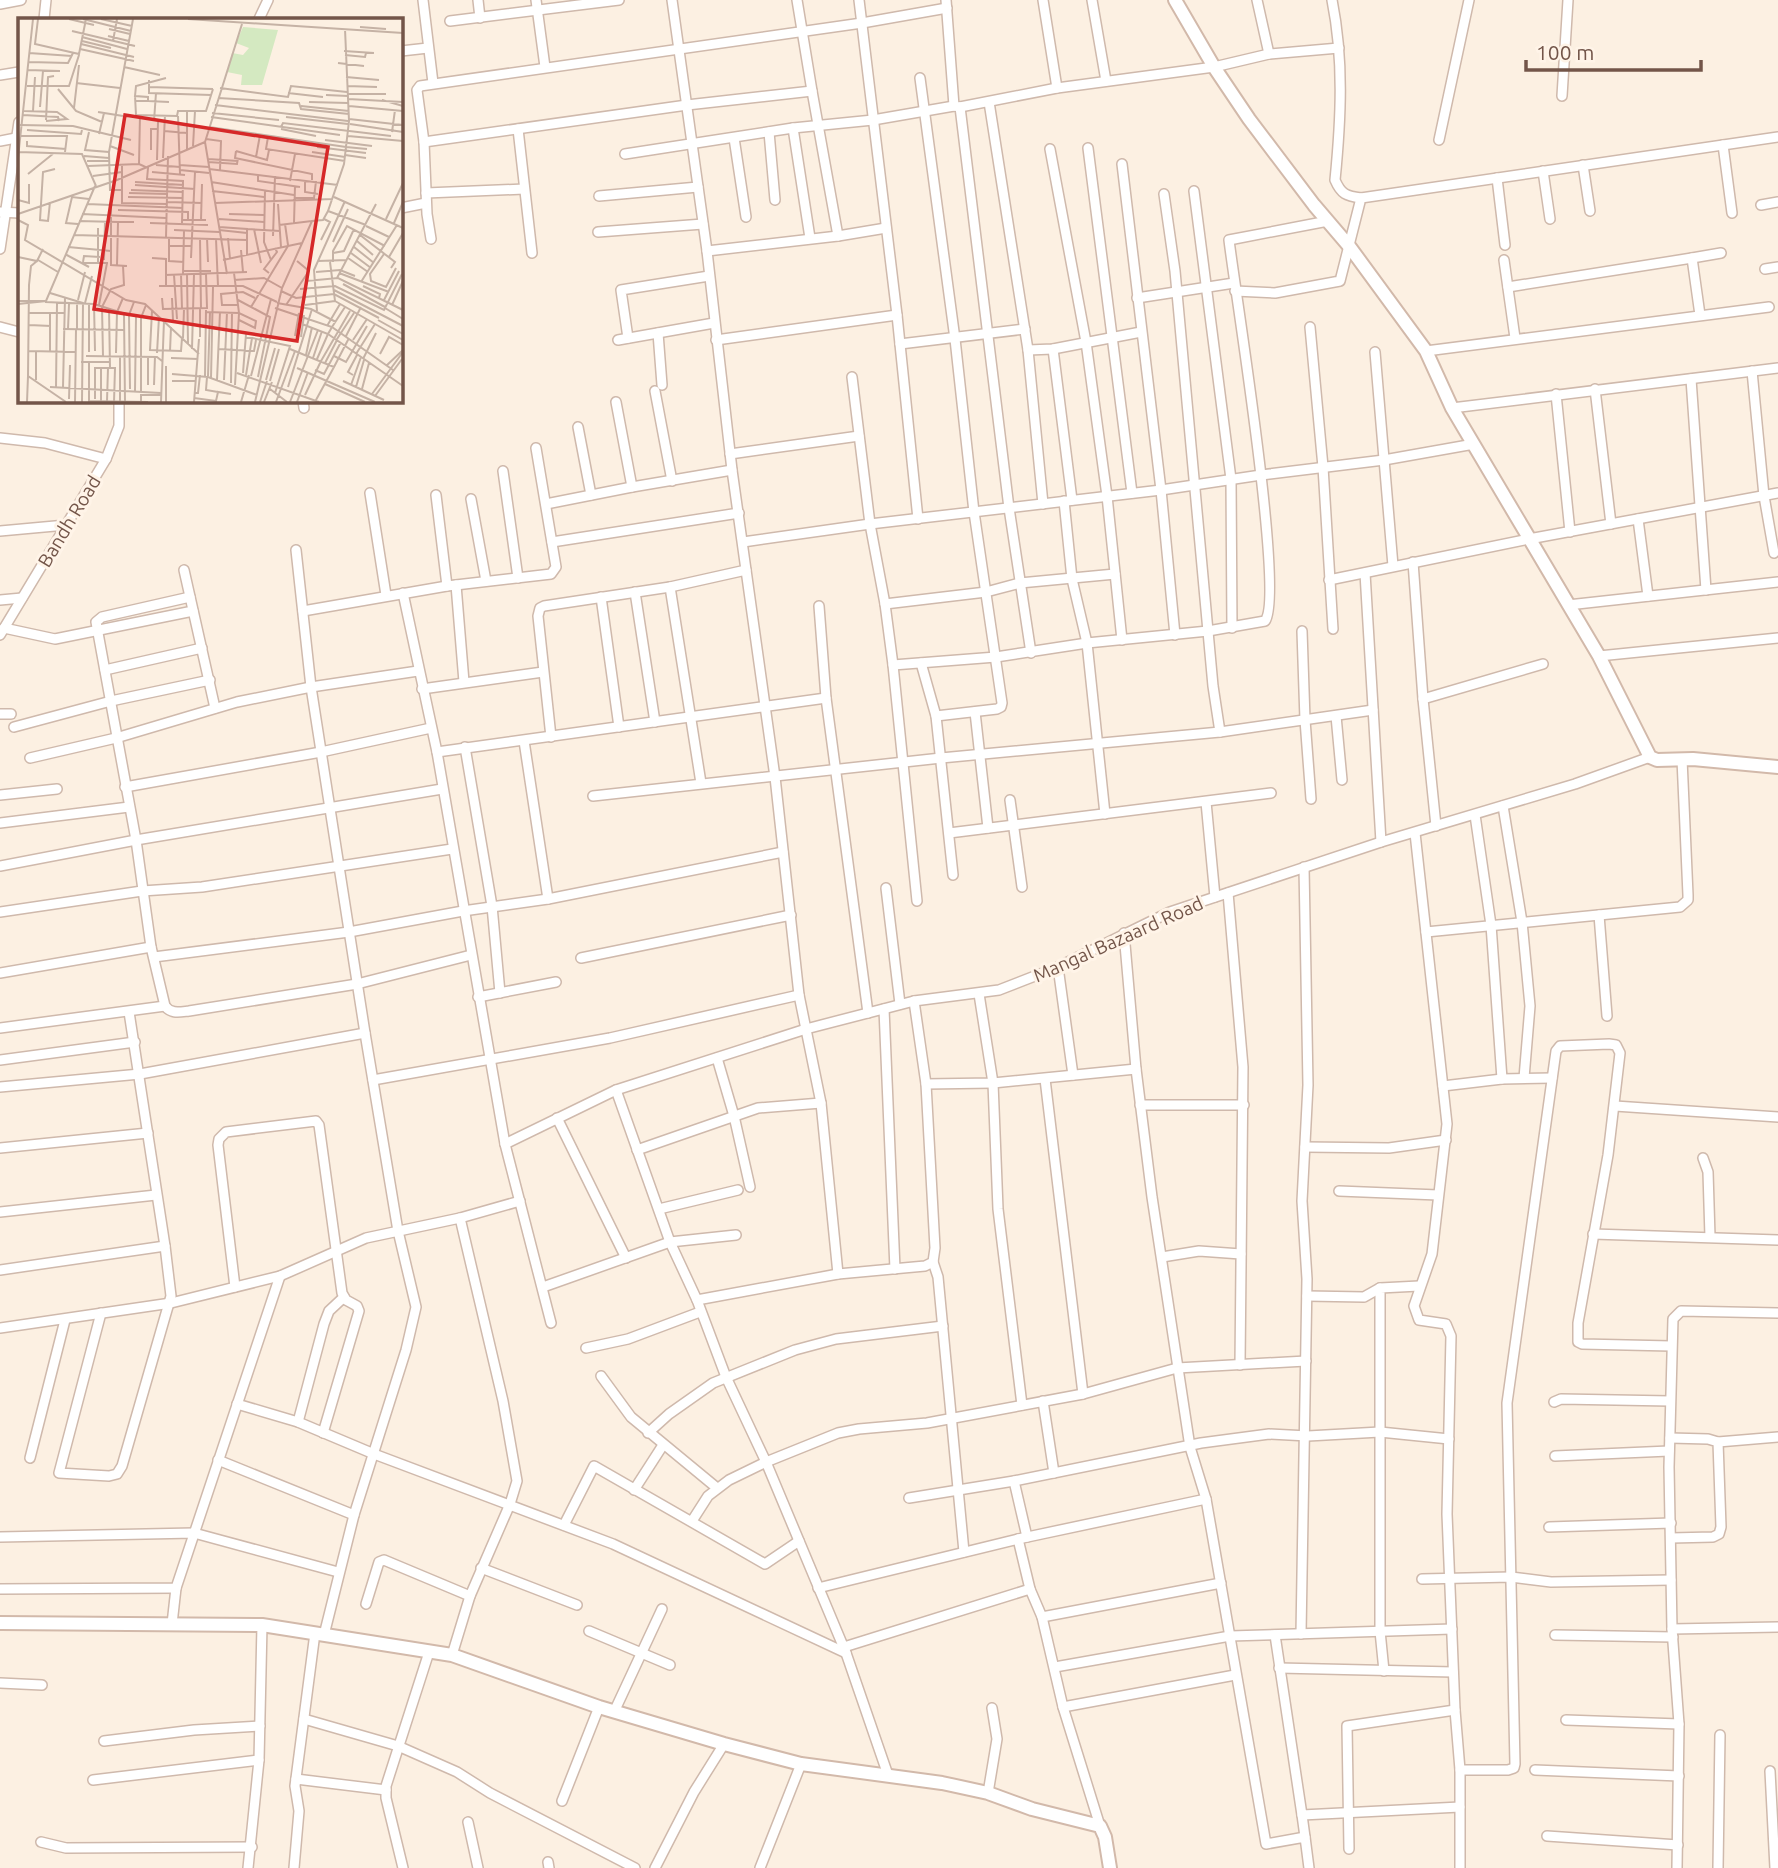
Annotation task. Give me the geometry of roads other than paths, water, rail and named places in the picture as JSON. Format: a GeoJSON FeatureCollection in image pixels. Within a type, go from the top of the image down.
{"type":"FeatureCollection","features":[{"type":"Feature","properties":{"kind":"street"},"geometry":{"type":"LineString","coordinates":[[0,4],[21,0]]}},
{"type":"Feature","properties":{"kind":"street"},"geometry":{"type":"LineString","coordinates":[[44,18],[47,0]]}},
{"type":"Feature","properties":{"kind":"street"},"geometry":{"type":"LineString","coordinates":[[259,18],[268,0]]}},
{"type":"Feature","properties":{"kind":"street"},"geometry":{"type":"LineString","coordinates":[[423,0],[433,83]]}},
{"type":"Feature","properties":{"kind":"street"},"geometry":{"type":"LineString","coordinates":[[478,0],[480,18]]}},
{"type":"Feature","properties":{"kind":"street"},"geometry":{"type":"LineString","coordinates":[[450,21],[480,18],[537,5],[619,0]]}},
{"type":"Feature","properties":{"kind":"street"},"geometry":{"type":"LineString","coordinates":[[672,0],[703,224],[732,470],[775,777],[799,995],[821,1103],[838,1274]]}},
{"type":"Feature","properties":{"kind":"street"},"geometry":{"type":"LineString","coordinates":[[797,0],[838,236]]}},
{"type":"Feature","properties":{"kind":"street"},"geometry":{"type":"LineString","coordinates":[[859,0],[897,315],[918,519]]}},
{"type":"Feature","properties":{"kind":"street"},"geometry":{"type":"LineString","coordinates":[[1043,0],[1057,88]]}},
{"type":"Feature","properties":{"kind":"street"},"geometry":{"type":"LineString","coordinates":[[1092,0],[1105,81]]}},
{"type":"Feature","properties":{"kind":"street"},"geometry":{"type":"LineString","coordinates":[[1175,0],[1214,67],[1249,119],[1349,246],[1426,351],[1452,408],[1599,656],[1650,757]]}},
{"type":"Feature","properties":{"kind":"street"},"geometry":{"type":"LineString","coordinates":[[1257,0],[1269,54]]}},
{"type":"Feature","properties":{"kind":"street"},"geometry":{"type":"LineString","coordinates":[[1332,0],[1339,48],[1340,134],[1335,180],[1339,190],[1346,196],[1362,198],[1778,137]]}},
{"type":"Feature","properties":{"kind":"street"},"geometry":{"type":"LineString","coordinates":[[1439,140],[1469,0]]}},
{"type":"Feature","properties":{"kind":"street"},"geometry":{"type":"LineString","coordinates":[[1562,96],[1567,0]]}},
{"type":"Feature","properties":{"kind":"street"},"geometry":{"type":"LineString","coordinates":[[431,239],[424,142],[417,90],[420,86],[862,23],[946,4],[1009,508],[1031,653]]}},
{"type":"Feature","properties":{"kind":"street"},"geometry":{"type":"LineString","coordinates":[[537,5],[545,67]]}},
{"type":"Feature","properties":{"kind":"street"},"geometry":{"type":"LineString","coordinates":[[402,51],[428,48]]}},
{"type":"Feature","properties":{"kind":"street"},"geometry":{"type":"LineString","coordinates":[[625,154],[989,102],[1057,88],[1214,67],[1269,54],[1339,48]]}},
{"type":"Feature","properties":{"kind":"street"},"geometry":{"type":"LineString","coordinates":[[0,75],[18,72]]}},
{"type":"Feature","properties":{"kind":"street"},"geometry":{"type":"LineString","coordinates":[[920,78],[955,339],[974,512],[1002,707],[936,716]]}},
{"type":"Feature","properties":{"kind":"street"},"geometry":{"type":"LineString","coordinates":[[424,142],[687,105],[812,91]]}},
{"type":"Feature","properties":{"kind":"street"},"geometry":{"type":"LineString","coordinates":[[989,102],[1028,350],[1043,504]]}},
{"type":"Feature","properties":{"kind":"street"},"geometry":{"type":"LineString","coordinates":[[0,249],[2,212],[18,127]]}},
{"type":"Feature","properties":{"kind":"street"},"geometry":{"type":"LineString","coordinates":[[793,128],[810,238]]}},
{"type":"Feature","properties":{"kind":"street"},"geometry":{"type":"LineString","coordinates":[[518,129],[531,253]]}},
{"type":"Feature","properties":{"kind":"street"},"geometry":{"type":"LineString","coordinates":[[769,132],[775,200]]}},
{"type":"Feature","properties":{"kind":"street"},"geometry":{"type":"LineString","coordinates":[[0,141],[16,138]]}},
{"type":"Feature","properties":{"kind":"street"},"geometry":{"type":"LineString","coordinates":[[734,138],[746,217]]}},
{"type":"Feature","properties":{"kind":"street"},"geometry":{"type":"LineString","coordinates":[[1723,145],[1732,213]]}},
{"type":"Feature","properties":{"kind":"street"},"geometry":{"type":"LineString","coordinates":[[1088,148],[1132,493]]}},
{"type":"Feature","properties":{"kind":"street"},"geometry":{"type":"LineString","coordinates":[[1050,149],[1086,342],[1107,496],[1122,640]]}},
{"type":"Feature","properties":{"kind":"street"},"geometry":{"type":"LineString","coordinates":[[1122,164],[1161,490],[1175,635]]}},
{"type":"Feature","properties":{"kind":"street"},"geometry":{"type":"LineString","coordinates":[[1583,165],[1590,211]]}},
{"type":"Feature","properties":{"kind":"street"},"geometry":{"type":"LineString","coordinates":[[1543,171],[1550,219]]}},
{"type":"Feature","properties":{"kind":"street"},"geometry":{"type":"LineString","coordinates":[[1497,178],[1505,245]]}},
{"type":"Feature","properties":{"kind":"street"},"geometry":{"type":"LineString","coordinates":[[599,196],[698,187]]}},
{"type":"Feature","properties":{"kind":"street"},"geometry":{"type":"LineString","coordinates":[[402,208],[426,198],[524,189]]}},
{"type":"Feature","properties":{"kind":"street"},"geometry":{"type":"LineString","coordinates":[[1194,191],[1231,479],[1232,628]]}},
{"type":"Feature","properties":{"kind":"street"},"geometry":{"type":"LineString","coordinates":[[1164,194],[1177,291],[1213,686],[1220,733]]}},
{"type":"Feature","properties":{"kind":"street"},"geometry":{"type":"LineString","coordinates":[[1137,298],[1207,287],[1234,287],[1275,293],[1340,281],[1362,198]]}},
{"type":"Feature","properties":{"kind":"street"},"geometry":{"type":"LineString","coordinates":[[1761,205],[1778,202]]}},
{"type":"Feature","properties":{"kind":"street"},"geometry":{"type":"LineString","coordinates":[[892,665],[1031,653],[1087,643],[1232,628],[1265,621],[1270,614],[1269,568],[1261,475],[1228,240],[1328,221]]}},
{"type":"Feature","properties":{"kind":"street"},"geometry":{"type":"LineString","coordinates":[[598,232],[703,224]]}},
{"type":"Feature","properties":{"kind":"street"},"geometry":{"type":"LineString","coordinates":[[706,250],[838,236],[886,228]]}},
{"type":"Feature","properties":{"kind":"street"},"geometry":{"type":"LineString","coordinates":[[1508,287],[1721,253]]}},
{"type":"Feature","properties":{"kind":"street"},"geometry":{"type":"LineString","coordinates":[[1692,257],[1700,315]]}},
{"type":"Feature","properties":{"kind":"street"},"geometry":{"type":"LineString","coordinates":[[1504,260],[1515,338]]}},
{"type":"Feature","properties":{"kind":"street"},"geometry":{"type":"LineString","coordinates":[[1765,269],[1778,267]]}},
{"type":"Feature","properties":{"kind":"street"},"geometry":{"type":"LineString","coordinates":[[709,276],[621,290],[623,339],[714,323]]}},
{"type":"Feature","properties":{"kind":"street"},"geometry":{"type":"LineString","coordinates":[[1426,351],[1769,307]]}},
{"type":"Feature","properties":{"kind":"street"},"geometry":{"type":"LineString","coordinates":[[716,340],[897,315]]}},
{"type":"Feature","properties":{"kind":"street"},"geometry":{"type":"LineString","coordinates":[[0,327],[18,332]]}},
{"type":"Feature","properties":{"kind":"street"},"geometry":{"type":"LineString","coordinates":[[1310,327],[1323,467],[1333,629]]}},
{"type":"Feature","properties":{"kind":"street"},"geometry":{"type":"LineString","coordinates":[[900,344],[1025,330]]}},
{"type":"Feature","properties":{"kind":"street"},"geometry":{"type":"LineString","coordinates":[[1028,350],[1053,349],[1141,332]]}},
{"type":"Feature","properties":{"kind":"street"},"geometry":{"type":"LineString","coordinates":[[658,333],[659,388],[672,481]]}},
{"type":"Feature","properties":{"kind":"street"},"geometry":{"type":"LineString","coordinates":[[1053,349],[1068,501],[1072,579],[1087,643],[1105,814]]}},
{"type":"Feature","properties":{"kind":"street"},"geometry":{"type":"LineString","coordinates":[[1375,352],[1393,566]]}},
{"type":"Feature","properties":{"kind":"street"},"geometry":{"type":"LineString","coordinates":[[1452,408],[1778,368]]}},
{"type":"Feature","properties":{"kind":"street"},"geometry":{"type":"LineString","coordinates":[[1752,371],[1764,496],[1774,553]]}},
{"type":"Feature","properties":{"kind":"street"},"geometry":{"type":"LineString","coordinates":[[852,377],[870,524],[885,604],[917,901]]}},
{"type":"Feature","properties":{"kind":"street"},"geometry":{"type":"LineString","coordinates":[[1691,379],[1706,590]]}},
{"type":"Feature","properties":{"kind":"street"},"geometry":{"type":"LineString","coordinates":[[1595,390],[1611,524]]}},
{"type":"Feature","properties":{"kind":"street"},"geometry":{"type":"LineString","coordinates":[[1556,394],[1570,532]]}},
{"type":"Feature","properties":{"kind":"street","name":"Bandh Road"},"geometry":{"type":"LineString","coordinates":[[2,632],[106,459],[120,426],[119,402]]}},
{"type":"Feature","properties":{"kind":"street"},"geometry":{"type":"LineString","coordinates":[[616,402],[632,487]]}},
{"type":"Feature","properties":{"kind":"street"},"geometry":{"type":"LineString","coordinates":[[578,427],[591,495]]}},
{"type":"Feature","properties":{"kind":"street"},"geometry":{"type":"LineString","coordinates":[[730,454],[859,436]]}},
{"type":"Feature","properties":{"kind":"street"},"geometry":{"type":"LineString","coordinates":[[0,438],[45,443],[106,459]]}},
{"type":"Feature","properties":{"kind":"street"},"geometry":{"type":"LineString","coordinates":[[743,542],[870,524],[1161,490],[1384,460],[1474,444]]}},
{"type":"Feature","properties":{"kind":"street"},"geometry":{"type":"LineString","coordinates":[[303,611],[386,595],[547,575],[555,571],[536,448]]}},
{"type":"Feature","properties":{"kind":"street"},"geometry":{"type":"LineString","coordinates":[[546,504],[732,470]]}},
{"type":"Feature","properties":{"kind":"street"},"geometry":{"type":"LineString","coordinates":[[503,471],[518,578]]}},
{"type":"Feature","properties":{"kind":"street"},"geometry":{"type":"LineString","coordinates":[[370,493],[386,595]]}},
{"type":"Feature","properties":{"kind":"street"},"geometry":{"type":"LineString","coordinates":[[1329,580],[1529,539],[1778,493]]}},
{"type":"Feature","properties":{"kind":"street"},"geometry":{"type":"LineString","coordinates":[[436,495],[464,682]]}},
{"type":"Feature","properties":{"kind":"street"},"geometry":{"type":"LineString","coordinates":[[471,499],[486,582]]}},
{"type":"Feature","properties":{"kind":"street"},"geometry":{"type":"LineString","coordinates":[[552,542],[739,513]]}},
{"type":"Feature","properties":{"kind":"street"},"geometry":{"type":"LineString","coordinates":[[1638,519],[1648,596]]}},
{"type":"Feature","properties":{"kind":"street"},"geometry":{"type":"LineString","coordinates":[[0,531],[66,525]]}},
{"type":"Feature","properties":{"kind":"street"},"geometry":{"type":"LineString","coordinates":[[294,1868],[299,1811],[296,1779],[319,1634],[416,1312],[398,1231],[349,932],[311,687],[296,550]]}},
{"type":"Feature","properties":{"kind":"street"},"geometry":{"type":"LineString","coordinates":[[1413,562],[1436,827]]}},
{"type":"Feature","properties":{"kind":"street"},"geometry":{"type":"LineString","coordinates":[[184,570],[215,708]]}},
{"type":"Feature","properties":{"kind":"street"},"geometry":{"type":"LineString","coordinates":[[551,737],[538,616],[540,608],[670,587],[746,570]]}},
{"type":"Feature","properties":{"kind":"street"},"geometry":{"type":"LineString","coordinates":[[1366,573],[1381,842]]}},
{"type":"Feature","properties":{"kind":"street"},"geometry":{"type":"LineString","coordinates":[[885,604],[986,592],[1020,583],[1115,574]]}},
{"type":"Feature","properties":{"kind":"street"},"geometry":{"type":"LineString","coordinates":[[1568,605],[1778,582]]}},
{"type":"Feature","properties":{"kind":"street"},"geometry":{"type":"LineString","coordinates":[[670,587],[701,783]]}},
{"type":"Feature","properties":{"kind":"street"},"geometry":{"type":"LineString","coordinates":[[635,592],[655,722]]}},
{"type":"Feature","properties":{"kind":"street"},"geometry":{"type":"LineString","coordinates":[[403,593],[436,751],[488,1061],[505,1144],[551,1323]]}},
{"type":"Feature","properties":{"kind":"street"},"geometry":{"type":"LineString","coordinates":[[165,1006],[151,947],[136,841],[97,621],[102,617],[190,597]]}},
{"type":"Feature","properties":{"kind":"street"},"geometry":{"type":"LineString","coordinates":[[601,597],[618,727]]}},
{"type":"Feature","properties":{"kind":"street"},"geometry":{"type":"LineString","coordinates":[[0,600],[22,598]]}},
{"type":"Feature","properties":{"kind":"street"},"geometry":{"type":"LineString","coordinates":[[819,606],[826,698],[868,1013]]}},
{"type":"Feature","properties":{"kind":"street"},"geometry":{"type":"LineString","coordinates":[[2,632],[55,639],[193,611]]}},
{"type":"Feature","properties":{"kind":"street"},"geometry":{"type":"LineString","coordinates":[[1302,631],[1311,799]]}},
{"type":"Feature","properties":{"kind":"street"},"geometry":{"type":"LineString","coordinates":[[1599,656],[1778,638]]}},
{"type":"Feature","properties":{"kind":"street"},"geometry":{"type":"LineString","coordinates":[[105,670],[202,648]]}},
{"type":"Feature","properties":{"kind":"street"},"geometry":{"type":"LineString","coordinates":[[921,663],[936,716],[953,875]]}},
{"type":"Feature","properties":{"kind":"street"},"geometry":{"type":"LineString","coordinates":[[1423,699],[1544,664]]}},
{"type":"Feature","properties":{"kind":"street"},"geometry":{"type":"LineString","coordinates":[[30,758],[116,738],[215,708],[311,687],[418,671]]}},
{"type":"Feature","properties":{"kind":"street"},"geometry":{"type":"LineString","coordinates":[[422,689],[543,672]]}},
{"type":"Feature","properties":{"kind":"street"},"geometry":{"type":"LineString","coordinates":[[14,727],[111,701],[210,680]]}},
{"type":"Feature","properties":{"kind":"street"},"geometry":{"type":"LineString","coordinates":[[436,751],[826,698]]}},
{"type":"Feature","properties":{"kind":"street"},"geometry":{"type":"LineString","coordinates":[[593,796],[941,758],[1220,733],[1373,710]]}},
{"type":"Feature","properties":{"kind":"street"},"geometry":{"type":"LineString","coordinates":[[975,712],[988,828]]}},
{"type":"Feature","properties":{"kind":"street"},"geometry":{"type":"LineString","coordinates":[[0,714],[11,714]]}},
{"type":"Feature","properties":{"kind":"street"},"geometry":{"type":"LineString","coordinates":[[1336,716],[1342,780]]}},
{"type":"Feature","properties":{"kind":"street"},"geometry":{"type":"LineString","coordinates":[[125,787],[321,752],[430,728]]}},
{"type":"Feature","properties":{"kind":"street"},"geometry":{"type":"LineString","coordinates":[[524,741],[548,900]]}},
{"type":"Feature","properties":{"kind":"street"},"geometry":{"type":"LineString","coordinates":[[466,747],[492,906],[500,993]]}},
{"type":"Feature","properties":{"kind":"street","name":"Mangal Bazaard Road"},"geometry":{"type":"LineString","coordinates":[[505,1144],[616,1090],[806,1029],[900,1004],[979,994],[1019,983],[1058,967],[1170,912],[1381,842],[1576,785],[1650,757],[1657,760],[1682,759],[1778,767]]}},
{"type":"Feature","properties":{"kind":"street"},"geometry":{"type":"LineString","coordinates":[[1426,932],[1680,907],[1688,900],[1682,759]]}},
{"type":"Feature","properties":{"kind":"street"},"geometry":{"type":"LineString","coordinates":[[0,795],[57,789]]}},
{"type":"Feature","properties":{"kind":"street"},"geometry":{"type":"LineString","coordinates":[[0,866],[442,789]]}},
{"type":"Feature","properties":{"kind":"street"},"geometry":{"type":"LineString","coordinates":[[949,833],[1271,793]]}},
{"type":"Feature","properties":{"kind":"street"},"geometry":{"type":"LineString","coordinates":[[1010,800],[1022,887]]}},
{"type":"Feature","properties":{"kind":"street"},"geometry":{"type":"LineString","coordinates":[[1206,802],[1215,897]]}},
{"type":"Feature","properties":{"kind":"street"},"geometry":{"type":"LineString","coordinates":[[1503,806],[1522,922],[1531,1006],[1524,1079]]}},
{"type":"Feature","properties":{"kind":"street"},"geometry":{"type":"LineString","coordinates":[[0,823],[129,807]]}},
{"type":"Feature","properties":{"kind":"street"},"geometry":{"type":"LineString","coordinates":[[1475,815],[1491,925],[1502,1079]]}},
{"type":"Feature","properties":{"kind":"street"},"geometry":{"type":"LineString","coordinates":[[1415,833],[1443,1086],[1446,1140],[1431,1258],[1414,1306],[1417,1317],[1446,1324],[1450,1333],[1447,1514],[1460,1770],[1460,1868]]}},
{"type":"Feature","properties":{"kind":"street"},"geometry":{"type":"LineString","coordinates":[[0,912],[142,891],[202,887],[452,849]]}},
{"type":"Feature","properties":{"kind":"street"},"geometry":{"type":"LineString","coordinates":[[154,957],[349,932],[492,906],[548,900],[783,852]]}},
{"type":"Feature","properties":{"kind":"street"},"geometry":{"type":"LineString","coordinates":[[1301,1634],[1307,1296],[1301,1201],[1308,1072],[1304,867]]}},
{"type":"Feature","properties":{"kind":"street"},"geometry":{"type":"LineString","coordinates":[[886,888],[900,1004]]}},
{"type":"Feature","properties":{"kind":"street"},"geometry":{"type":"LineString","coordinates":[[1228,893],[1237,984],[1244,1105],[1240,1366]]}},
{"type":"Feature","properties":{"kind":"street"},"geometry":{"type":"LineString","coordinates":[[581,958],[791,915]]}},
{"type":"Feature","properties":{"kind":"street"},"geometry":{"type":"LineString","coordinates":[[1599,915],[1606,1016]]}},
{"type":"Feature","properties":{"kind":"street"},"geometry":{"type":"LineString","coordinates":[[1124,933],[1140,1105],[1177,1368],[1190,1447],[1206,1499],[1266,1844],[1305,1838]]}},
{"type":"Feature","properties":{"kind":"street"},"geometry":{"type":"LineString","coordinates":[[0,973],[151,947]]}},
{"type":"Feature","properties":{"kind":"street"},"geometry":{"type":"LineString","coordinates":[[0,1028],[165,1006],[174,1012],[189,1011],[358,984],[471,955]]}},
{"type":"Feature","properties":{"kind":"street"},"geometry":{"type":"LineString","coordinates":[[1058,967],[1073,1074]]}},
{"type":"Feature","properties":{"kind":"street"},"geometry":{"type":"LineString","coordinates":[[478,996],[556,982]]}},
{"type":"Feature","properties":{"kind":"street"},"geometry":{"type":"LineString","coordinates":[[979,994],[993,1083],[998,1209],[1022,1405]]}},
{"type":"Feature","properties":{"kind":"street"},"geometry":{"type":"LineString","coordinates":[[373,1080],[610,1038],[799,995]]}},
{"type":"Feature","properties":{"kind":"street"},"geometry":{"type":"LineString","coordinates":[[914,1001],[926,1084],[935,1248],[933,1262],[938,1277],[964,1552]]}},
{"type":"Feature","properties":{"kind":"street"},"geometry":{"type":"LineString","coordinates":[[884,1009],[895,1269]]}},
{"type":"Feature","properties":{"kind":"street"},"geometry":{"type":"LineString","coordinates":[[101,1313],[59,1473],[109,1476],[117,1474],[122,1466],[171,1303],[165,1246],[129,1012]]}},
{"type":"Feature","properties":{"kind":"street"},"geometry":{"type":"LineString","coordinates":[[0,1087],[139,1074],[365,1033]]}},
{"type":"Feature","properties":{"kind":"street"},"geometry":{"type":"LineString","coordinates":[[0,1060],[135,1042]]}},
{"type":"Feature","properties":{"kind":"street"},"geometry":{"type":"LineString","coordinates":[[1460,1770],[1508,1770],[1514,1768],[1515,1764],[1507,1403],[1556,1051],[1560,1046],[1603,1043],[1616,1045],[1620,1054],[1615,1105],[1578,1323],[1578,1342],[1671,1346]]}},
{"type":"Feature","properties":{"kind":"street"},"geometry":{"type":"LineString","coordinates":[[717,1058],[750,1187]]}},
{"type":"Feature","properties":{"kind":"street"},"geometry":{"type":"LineString","coordinates":[[926,1084],[993,1083],[1136,1069]]}},
{"type":"Feature","properties":{"kind":"street"},"geometry":{"type":"LineString","coordinates":[[1443,1086],[1502,1079],[1552,1078]]}},
{"type":"Feature","properties":{"kind":"street"},"geometry":{"type":"LineString","coordinates":[[1045,1079],[1083,1394]]}},
{"type":"Feature","properties":{"kind":"street"},"geometry":{"type":"LineString","coordinates":[[616,1090],[670,1242],[845,1650],[888,1774]]}},
{"type":"Feature","properties":{"kind":"street"},"geometry":{"type":"LineString","coordinates":[[637,1150],[758,1108],[821,1103]]}},
{"type":"Feature","properties":{"kind":"street"},"geometry":{"type":"LineString","coordinates":[[1140,1105],[1244,1105]]}},
{"type":"Feature","properties":{"kind":"street"},"geometry":{"type":"LineString","coordinates":[[1615,1105],[1778,1117]]}},
{"type":"Feature","properties":{"kind":"street"},"geometry":{"type":"LineString","coordinates":[[557,1118],[626,1258]]}},
{"type":"Feature","properties":{"kind":"street"},"geometry":{"type":"LineString","coordinates":[[234,1287],[218,1145],[220,1136],[226,1132],[317,1122],[344,1297],[357,1306],[359,1311],[323,1433]]}},
{"type":"Feature","properties":{"kind":"street"},"geometry":{"type":"LineString","coordinates":[[0,1148],[148,1133]]}},
{"type":"Feature","properties":{"kind":"street"},"geometry":{"type":"LineString","coordinates":[[1305,1147],[1388,1148],[1446,1140]]}},
{"type":"Feature","properties":{"kind":"street"},"geometry":{"type":"LineString","coordinates":[[1703,1157],[1709,1172],[1710,1237]]}},
{"type":"Feature","properties":{"kind":"street"},"geometry":{"type":"LineString","coordinates":[[659,1209],[738,1190]]}},
{"type":"Feature","properties":{"kind":"street"},"geometry":{"type":"LineString","coordinates":[[1339,1191],[1438,1195]]}},
{"type":"Feature","properties":{"kind":"street"},"geometry":{"type":"LineString","coordinates":[[0,1212],[156,1195]]}},
{"type":"Feature","properties":{"kind":"street"},"geometry":{"type":"LineString","coordinates":[[0,1328],[171,1303],[280,1276],[366,1238],[460,1218],[520,1201]]}},
{"type":"Feature","properties":{"kind":"street"},"geometry":{"type":"LineString","coordinates":[[452,1655],[470,1596],[510,1504],[517,1481],[460,1218]]}},
{"type":"Feature","properties":{"kind":"street"},"geometry":{"type":"LineString","coordinates":[[1593,1234],[1778,1240]]}},
{"type":"Feature","properties":{"kind":"street"},"geometry":{"type":"LineString","coordinates":[[542,1287],[670,1242],[736,1235]]}},
{"type":"Feature","properties":{"kind":"street"},"geometry":{"type":"LineString","coordinates":[[0,1270],[165,1246]]}},
{"type":"Feature","properties":{"kind":"street"},"geometry":{"type":"LineString","coordinates":[[1162,1257],[1199,1251],[1241,1254]]}},
{"type":"Feature","properties":{"kind":"street"},"geometry":{"type":"LineString","coordinates":[[696,1300],[838,1274],[925,1266],[933,1262]]}},
{"type":"Feature","properties":{"kind":"street"},"geometry":{"type":"LineString","coordinates":[[172,1624],[176,1588],[280,1276]]}},
{"type":"Feature","properties":{"kind":"street"},"geometry":{"type":"LineString","coordinates":[[1307,1296],[1364,1297],[1380,1288],[1419,1286]]}},
{"type":"Feature","properties":{"kind":"street"},"geometry":{"type":"LineString","coordinates":[[1380,1288],[1380,1631],[1384,1671]]}},
{"type":"Feature","properties":{"kind":"street"},"geometry":{"type":"LineString","coordinates":[[298,1422],[324,1324],[329,1311],[344,1297]]}},
{"type":"Feature","properties":{"kind":"street"},"geometry":{"type":"LineString","coordinates":[[586,1348],[628,1339],[700,1311]]}},
{"type":"Feature","properties":{"kind":"street"},"geometry":{"type":"LineString","coordinates":[[1677,1868],[1679,1724],[1672,1633],[1669,1451],[1673,1319],[1678,1311],[1778,1313]]}},
{"type":"Feature","properties":{"kind":"street"},"geometry":{"type":"LineString","coordinates":[[30,1458],[65,1320]]}},
{"type":"Feature","properties":{"kind":"street"},"geometry":{"type":"LineString","coordinates":[[648,1433],[699,1392],[726,1377],[795,1350],[836,1339],[943,1326]]}},
{"type":"Feature","properties":{"kind":"street"},"geometry":{"type":"LineString","coordinates":[[692,1521],[708,1496],[717,1488],[766,1462],[838,1433],[951,1418],[1083,1394],[1177,1368],[1306,1361]]}},
{"type":"Feature","properties":{"kind":"street"},"geometry":{"type":"LineString","coordinates":[[601,1376],[621,1406],[648,1433],[717,1488]]}},
{"type":"Feature","properties":{"kind":"street"},"geometry":{"type":"LineString","coordinates":[[1554,1402],[1562,1399],[1670,1401]]}},
{"type":"Feature","properties":{"kind":"street"},"geometry":{"type":"LineString","coordinates":[[1043,1401],[1054,1473]]}},
{"type":"Feature","properties":{"kind":"street"},"geometry":{"type":"LineString","coordinates":[[237,1404],[298,1422],[374,1454],[564,1525],[845,1650],[1030,1589]]}},
{"type":"Feature","properties":{"kind":"street"},"geometry":{"type":"LineString","coordinates":[[909,1498],[1269,1434],[1380,1432],[1449,1438]]}},
{"type":"Feature","properties":{"kind":"street"},"geometry":{"type":"LineString","coordinates":[[1670,1438],[1708,1439],[1718,1442],[1778,1437]]}},
{"type":"Feature","properties":{"kind":"street"},"geometry":{"type":"LineString","coordinates":[[1671,1538],[1713,1537],[1719,1534],[1718,1442]]}},
{"type":"Feature","properties":{"kind":"street"},"geometry":{"type":"LineString","coordinates":[[634,1490],[663,1445]]}},
{"type":"Feature","properties":{"kind":"street"},"geometry":{"type":"LineString","coordinates":[[1555,1456],[1669,1451]]}},
{"type":"Feature","properties":{"kind":"street"},"geometry":{"type":"LineString","coordinates":[[218,1461],[354,1515]]}},
{"type":"Feature","properties":{"kind":"street"},"geometry":{"type":"LineString","coordinates":[[564,1525],[594,1466],[765,1564],[799,1541]]}},
{"type":"Feature","properties":{"kind":"street"},"geometry":{"type":"LineString","coordinates":[[1014,1481],[1030,1589],[1042,1617],[1063,1707],[1105,1837],[1110,1868]]}},
{"type":"Feature","properties":{"kind":"street"},"geometry":{"type":"LineString","coordinates":[[818,1588],[1022,1538],[1206,1499]]}},
{"type":"Feature","properties":{"kind":"street"},"geometry":{"type":"LineString","coordinates":[[1549,1527],[1671,1524]]}},
{"type":"Feature","properties":{"kind":"street"},"geometry":{"type":"LineString","coordinates":[[0,1537],[194,1533],[338,1572]]}},
{"type":"Feature","properties":{"kind":"street"},"geometry":{"type":"LineString","coordinates":[[366,1604],[379,1562],[384,1560],[470,1596]]}},
{"type":"Feature","properties":{"kind":"street"},"geometry":{"type":"LineString","coordinates":[[481,1568],[577,1605]]}},
{"type":"Feature","properties":{"kind":"street"},"geometry":{"type":"LineString","coordinates":[[1422,1579],[1511,1577],[1551,1582],[1671,1580]]}},
{"type":"Feature","properties":{"kind":"street"},"geometry":{"type":"LineString","coordinates":[[1042,1617],[1221,1583]]}},
{"type":"Feature","properties":{"kind":"street"},"geometry":{"type":"LineString","coordinates":[[0,1589],[176,1588]]}},
{"type":"Feature","properties":{"kind":"street"},"geometry":{"type":"LineString","coordinates":[[614,1712],[662,1609]]}},
{"type":"Feature","properties":{"kind":"street"},"geometry":{"type":"LineString","coordinates":[[0,1623],[262,1625],[452,1655],[614,1712],[724,1744],[801,1764],[920,1778],[988,1793],[1100,1826]]}},
{"type":"Feature","properties":{"kind":"street"},"geometry":{"type":"LineString","coordinates":[[248,1868],[260,1760],[262,1625]]}},
{"type":"Feature","properties":{"kind":"street"},"geometry":{"type":"LineString","coordinates":[[1555,1634],[1672,1633],[1778,1627]]}},
{"type":"Feature","properties":{"kind":"street"},"geometry":{"type":"LineString","coordinates":[[1055,1667],[1230,1636],[1452,1629]]}},
{"type":"Feature","properties":{"kind":"street"},"geometry":{"type":"LineString","coordinates":[[589,1631],[670,1665]]}},
{"type":"Feature","properties":{"kind":"street"},"geometry":{"type":"LineString","coordinates":[[1275,1634],[1309,1868]]}},
{"type":"Feature","properties":{"kind":"street"},"geometry":{"type":"LineString","coordinates":[[403,1868],[386,1790],[429,1652]]}},
{"type":"Feature","properties":{"kind":"street"},"geometry":{"type":"LineString","coordinates":[[1279,1668],[1453,1672]]}},
{"type":"Feature","properties":{"kind":"street"},"geometry":{"type":"LineString","coordinates":[[1063,1707],[1235,1675]]}},
{"type":"Feature","properties":{"kind":"street"},"geometry":{"type":"LineString","coordinates":[[0,1683],[42,1685]]}},
{"type":"Feature","properties":{"kind":"street"},"geometry":{"type":"LineString","coordinates":[[562,1801],[599,1707]]}},
{"type":"Feature","properties":{"kind":"street"},"geometry":{"type":"LineString","coordinates":[[988,1793],[997,1739],[992,1708]]}},
{"type":"Feature","properties":{"kind":"street"},"geometry":{"type":"LineString","coordinates":[[1349,1849],[1348,1726],[1455,1710]]}},
{"type":"Feature","properties":{"kind":"street"},"geometry":{"type":"LineString","coordinates":[[304,1719],[398,1746],[457,1772],[490,1793],[628,1866]]}},
{"type":"Feature","properties":{"kind":"street"},"geometry":{"type":"LineString","coordinates":[[1566,1720],[1679,1724]]}},
{"type":"Feature","properties":{"kind":"street"},"geometry":{"type":"LineString","coordinates":[[104,1741],[194,1730],[260,1726]]}},
{"type":"Feature","properties":{"kind":"street"},"geometry":{"type":"LineString","coordinates":[[1718,1868],[1720,1735]]}},
{"type":"Feature","properties":{"kind":"street"},"geometry":{"type":"LineString","coordinates":[[655,1868],[694,1791],[724,1744]]}},
{"type":"Feature","properties":{"kind":"street"},"geometry":{"type":"LineString","coordinates":[[93,1780],[260,1760]]}},
{"type":"Feature","properties":{"kind":"street"},"geometry":{"type":"LineString","coordinates":[[760,1868],[801,1764]]}},
{"type":"Feature","properties":{"kind":"street"},"geometry":{"type":"LineString","coordinates":[[1535,1770],[1678,1776]]}},
{"type":"Feature","properties":{"kind":"street"},"geometry":{"type":"LineString","coordinates":[[1770,1772],[1775,1868]]}},
{"type":"Feature","properties":{"kind":"street"},"geometry":{"type":"LineString","coordinates":[[296,1779],[386,1790]]}},
{"type":"Feature","properties":{"kind":"street"},"geometry":{"type":"LineString","coordinates":[[1302,1815],[1460,1807]]}},
{"type":"Feature","properties":{"kind":"street"},"geometry":{"type":"LineString","coordinates":[[468,1822],[478,1868]]}},
{"type":"Feature","properties":{"kind":"street"},"geometry":{"type":"LineString","coordinates":[[1547,1836],[1678,1845]]}},
{"type":"Feature","properties":{"kind":"street"},"geometry":{"type":"LineString","coordinates":[[41,1842],[66,1848],[252,1847]]}}]}
